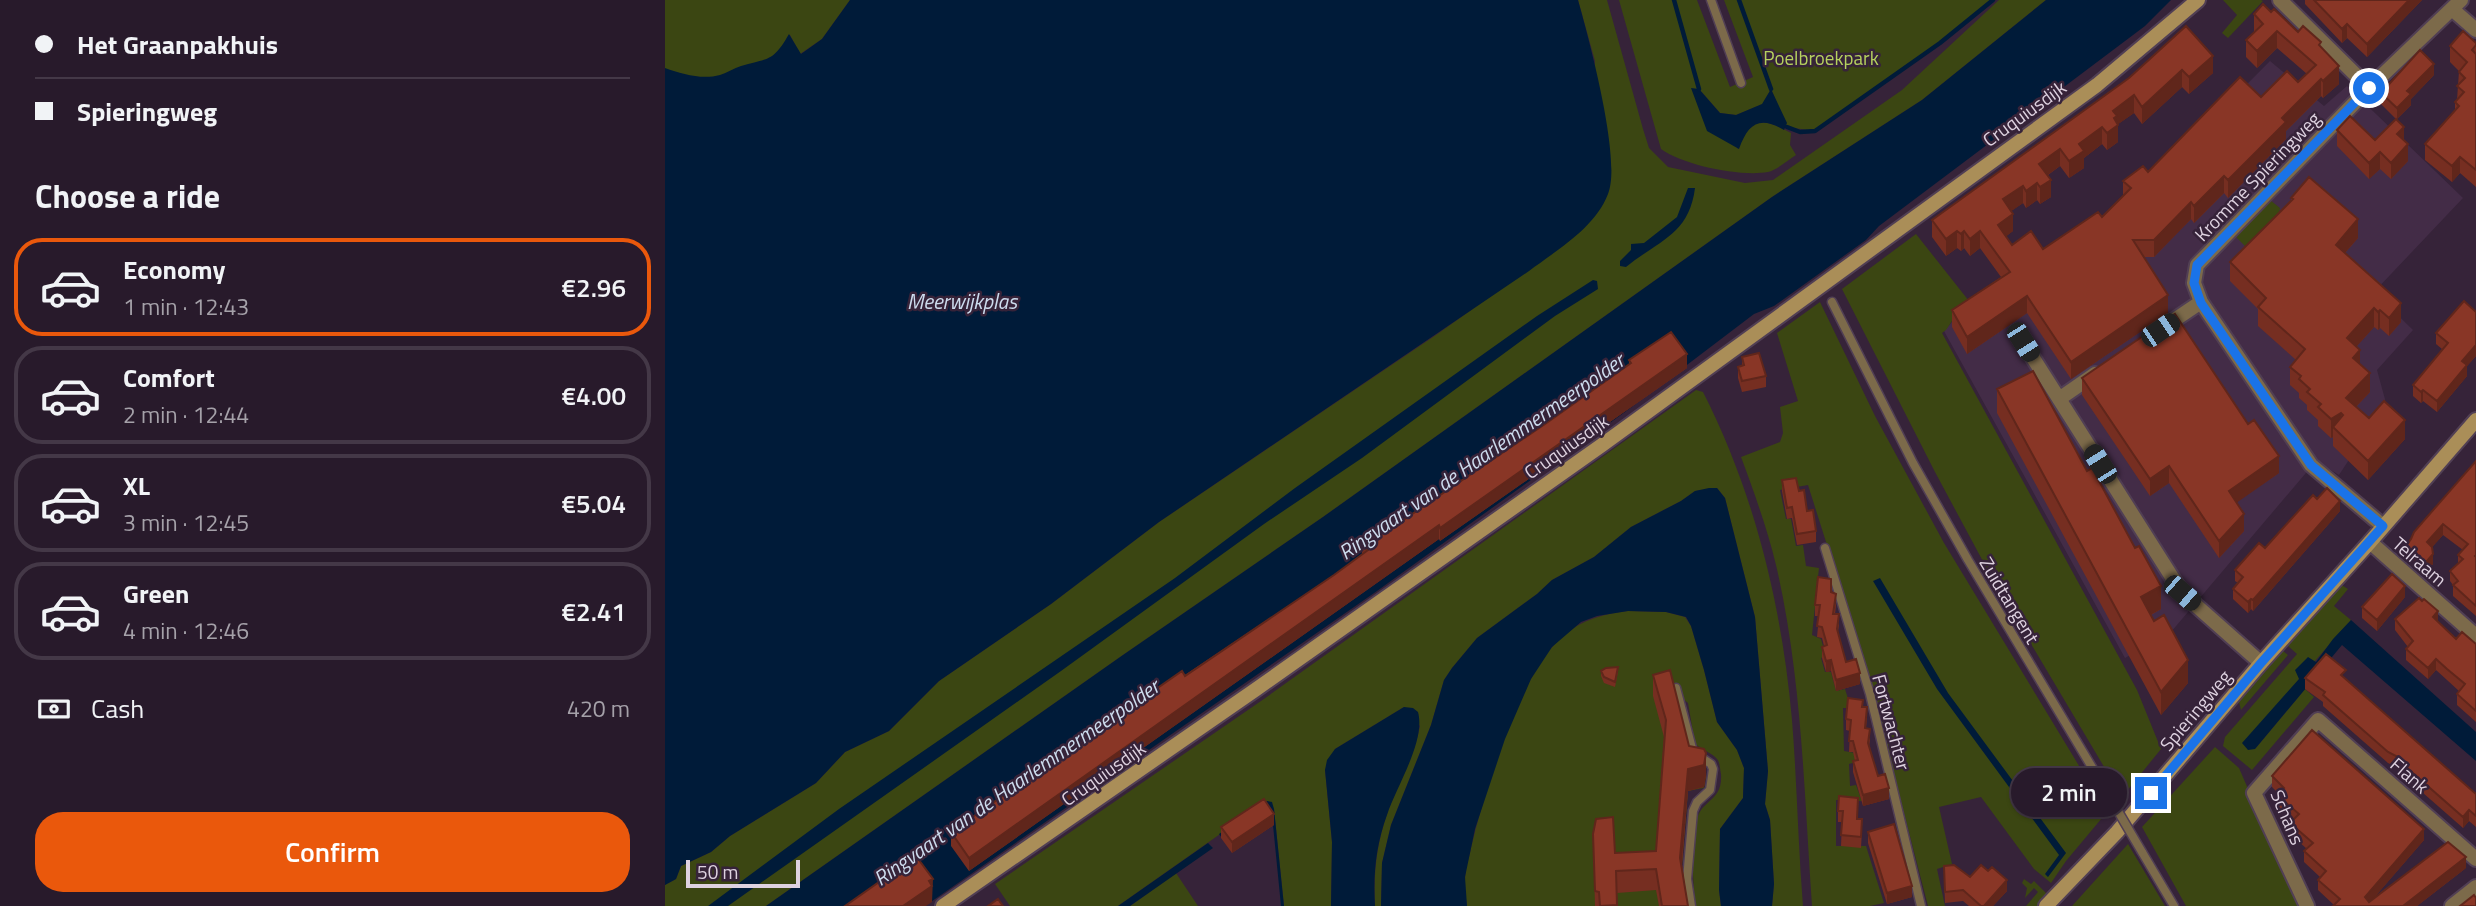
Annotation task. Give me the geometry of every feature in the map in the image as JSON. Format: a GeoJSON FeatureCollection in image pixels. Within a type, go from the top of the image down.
{"type":"FeatureCollection","features":[{"type":"Feature","properties":{"kind":"street","name":"Cruquiusdijk"},"geometry":{"type":"LineString","coordinates":[[943,906],[1602,445],[2097,85],[2167,29],[2198,0]]}},
{"type":"Feature","properties":{"kind":"street"},"geometry":{"type":"LineString","coordinates":[[2280,0],[2369,88]]}},
{"type":"Feature","properties":{"kind":"street"},"geometry":{"type":"LineString","coordinates":[[2457,5],[2476,30]]}},
{"type":"Feature","properties":{"kind":"street","name":"Kromme Spieringweg"},"geometry":{"type":"LineString","coordinates":[[2383,526],[2311,465],[2201,303],[2194,283],[2197,265],[2369,88],[2457,5]]}},
{"type":"Feature","properties":{"kind":"street"},"geometry":{"type":"LineString","coordinates":[[2157,332],[2201,303]]}},
{"type":"Feature","properties":{"kind":"street"},"geometry":{"type":"LineString","coordinates":[[2023,342],[2182,593],[2261,663]]}},
{"type":"Feature","properties":{"kind":"street"},"geometry":{"type":"LineString","coordinates":[[2059,399],[2103,369]]}},
{"type":"Feature","properties":{"kind":"street","name":"Spieringweg"},"geometry":{"type":"LineString","coordinates":[[2046,906],[2125,823],[2261,663],[2476,420]]}},
{"type":"Feature","properties":{"kind":"street","name":"Telraam"},"geometry":{"type":"LineString","coordinates":[[2370,542],[2476,636]]}},
{"type":"Feature","properties":{"kind":"street","name":"Flank"},"geometry":{"type":"LineString","coordinates":[[2318,720],[2476,859]]}},
{"type":"Feature","properties":{"kind":"street","name":"Schans"},"geometry":{"type":"LineString","coordinates":[[2307,906],[2254,793],[2318,720]]}},
{"type":"Feature","properties":{"kind":"street"},"geometry":{"type":"LineString","coordinates":[[2452,906],[2476,887]]}},
{"type":"Feature","properties":{"kind":"lane"},"geometry":{"type":"LineString","coordinates":[[1711,0],[1741,83]]}},
{"type":"Feature","properties":{"kind":"lane","name":"Zuidtangent"},"geometry":{"type":"LineString","coordinates":[[1832,302],[1913,463],[1968,560],[2175,906]]}},
{"type":"Feature","properties":{"kind":"lane","name":"Fortwachter"},"geometry":{"type":"LineString","coordinates":[[1825,548],[1870,694],[1921,906]]}},
{"type":"Feature","properties":{"kind":"lane"},"geometry":{"type":"LineString","coordinates":[[1676,688],[1693,752],[1711,764],[1713,769],[1710,790],[1697,802],[1693,811],[1687,879],[1691,906]]}},
{"type":"Feature","properties":{"kind":"shaded area"},"geometry":{"type":"Polygon","coordinates":[[[2270,61],[2324,106],[2347,86],[2463,198],[2374,292],[2413,330],[2377,370],[2386,403],[2339,475],[2316,461],[2171,632],[2125,658],[1944,331],[1971,300],[2128,204],[2270,61]]]}},
{"type":"Feature","properties":{"kind":"green space"},"geometry":{"type":"Polygon","coordinates":[[[665,0],[850,0],[822,39],[800,54],[790,35],[779,53],[752,64],[743,71],[705,80],[665,76],[665,0]]]}},
{"type":"Feature","properties":{"kind":"green space"},"geometry":{"type":"Polygon","coordinates":[[[1578,0],[1607,0],[1649,148],[1668,167],[1745,183],[1773,180],[1902,90],[1999,0],[2046,0],[1922,100],[1772,197],[1323,517],[766,906],[665,906],[665,885],[676,879],[681,866],[711,852],[730,836],[816,783],[845,752],[889,731],[939,681],[1051,604],[1159,522],[1436,335],[1574,237],[1595,61],[1578,0]]]}},
{"type":"Feature","properties":{"kind":"green space","name":"Poelbroekpark"},"geometry":{"type":"Polygon","coordinates":[[[1619,0],[1697,0],[1730,87],[1753,77],[1724,0],[1993,0],[1940,43],[1815,131],[1787,127],[1771,89],[1763,104],[1736,115],[1720,113],[1699,89],[1738,149],[1745,133],[1755,124],[1767,123],[1791,133],[1790,145],[1796,155],[1771,171],[1743,173],[1697,165],[1661,149],[1619,0]]]}},
{"type":"Feature","properties":{"kind":"green space"},"geometry":{"type":"Polygon","coordinates":[[[2223,0],[2263,1],[2228,38],[2222,33],[2237,15],[2223,0]]]}},
{"type":"Feature","properties":{"kind":"green space"},"geometry":{"type":"Polygon","coordinates":[[[2270,200],[2280,208],[2278,216],[2245,246],[2234,235],[2270,200]]]}},
{"type":"Feature","properties":{"kind":"green space"},"geometry":{"type":"Polygon","coordinates":[[[1916,234],[1969,301],[1965,302],[1942,333],[2137,690],[2161,749],[2122,797],[1993,580],[1842,289],[1916,234]]]}},
{"type":"Feature","properties":{"kind":"green space"},"geometry":{"type":"Polygon","coordinates":[[[1820,302],[1875,416],[1944,543],[2107,812],[2051,883],[2034,869],[1981,797],[1939,807],[1952,864],[1937,869],[1945,906],[1928,906],[1870,681],[1808,485],[1780,490],[1786,519],[1791,519],[1796,546],[1803,545],[1806,566],[1819,568],[1812,635],[1821,639],[1826,656],[1821,658],[1825,672],[1831,672],[1836,691],[1845,689],[1851,708],[1843,708],[1844,751],[1855,753],[1859,761],[1849,764],[1850,786],[1856,785],[1862,801],[1836,800],[1836,846],[1866,846],[1884,903],[1870,906],[1812,906],[1801,735],[1785,607],[1760,510],[1741,457],[1780,442],[1783,433],[1780,407],[1798,401],[1777,333],[1820,302]]]}},
{"type":"Feature","properties":{"kind":"green space"},"geometry":{"type":"Polygon","coordinates":[[[1696,390],[1703,392],[1737,470],[1773,593],[1792,720],[1803,906],[1772,906],[1774,884],[1770,820],[1765,804],[1768,771],[1755,617],[1725,498],[1717,488],[1695,491],[1631,527],[1594,557],[1552,580],[1477,638],[1452,668],[1444,680],[1431,725],[1391,825],[1382,863],[1381,906],[1375,906],[1380,838],[1420,726],[1404,707],[1335,749],[1325,770],[1332,842],[1331,906],[1284,906],[1274,809],[1267,801],[1118,906],[1010,906],[995,884],[1261,701],[1696,390]]]}},
{"type":"Feature","properties":{"kind":"green space"},"geometry":{"type":"Polygon","coordinates":[[[2340,584],[2348,589],[2334,606],[2351,620],[2299,679],[2255,749],[2305,689],[2314,697],[2252,770],[2223,746],[2225,737],[2297,654],[2287,645],[2340,584]]]}},
{"type":"Feature","properties":{"kind":"green space"},"geometry":{"type":"Polygon","coordinates":[[[1628,611],[1666,612],[1685,617],[1691,626],[1717,722],[1737,750],[1744,768],[1743,798],[1720,829],[1721,906],[1696,906],[1693,863],[1697,820],[1699,813],[1719,790],[1719,764],[1715,757],[1695,744],[1688,703],[1671,689],[1706,776],[1704,788],[1688,791],[1681,877],[1685,906],[1467,906],[1466,869],[1477,824],[1506,734],[1532,676],[1548,653],[1571,629],[1594,618],[1628,611]]]}},
{"type":"Feature","properties":{"kind":"green space"},"geometry":{"type":"Polygon","coordinates":[[[2283,651],[2288,655],[2241,710],[2239,702],[2283,651]]]}},
{"type":"Feature","properties":{"kind":"green space"},"geometry":{"type":"Polygon","coordinates":[[[2215,747],[2239,768],[2299,906],[2186,906],[2142,827],[2215,747]]]}},
{"type":"Feature","properties":{"kind":"green space"},"geometry":{"type":"Polygon","coordinates":[[[2128,844],[2165,906],[2072,906],[2128,844]]]}},
{"type":"Feature","properties":{"kind":"green space"},"geometry":{"type":"Polygon","coordinates":[[[1176,873],[1198,906],[1130,906],[1176,873]]]}},
{"type":"Feature","properties":{"kind":"green space"},"geometry":{"type":"Polygon","coordinates":[[[2024,879],[2031,884],[2034,881],[2047,894],[2040,906],[2026,906],[2038,892],[2034,888],[2025,898],[2027,888],[2022,883],[2024,879]]]}},
{"type":"Feature","properties":{"kind":"water","name":"Meerwijkplas"},"geometry":{"type":"Polygon","coordinates":[[[850,0],[1578,0],[1608,128],[1611,178],[1608,194],[1585,228],[1551,255],[1159,522],[1051,604],[939,681],[889,731],[845,752],[816,783],[730,836],[711,852],[681,866],[676,879],[665,885],[665,68],[699,77],[720,75],[770,58],[789,34],[801,54],[822,39],[850,0]]]}},
{"type":"Feature","properties":{"kind":"water","name":"Ringvaart van de Haarlemmermeerpolder"},"geometry":{"type":"Polygon","coordinates":[[[2046,0],[2171,0],[2145,26],[1879,226],[1866,240],[1774,306],[1754,314],[1625,412],[1377,591],[925,906],[766,906],[1323,517],[1772,197],[1922,100],[2046,0]]]}},
{"type":"Feature","properties":{"kind":"water"},"geometry":{"type":"Polygon","coordinates":[[[1691,88],[1699,89],[1720,113],[1736,115],[1762,104],[1771,89],[1787,123],[1784,130],[1768,123],[1755,124],[1746,133],[1739,149],[1707,131],[1691,88]]]}},
{"type":"Feature","properties":{"kind":"water"},"geometry":{"type":"Polygon","coordinates":[[[1688,188],[1695,188],[1692,204],[1679,227],[1626,267],[1620,266],[1620,261],[1631,250],[1631,244],[1644,243],[1677,217],[1688,188]]]}},
{"type":"Feature","properties":{"kind":"water"},"geometry":{"type":"Polygon","coordinates":[[[1593,280],[1597,281],[1598,289],[1555,316],[1362,458],[1264,524],[1061,671],[728,906],[708,906],[839,809],[1175,578],[1295,488],[1537,316],[1593,280]]]}},
{"type":"Feature","properties":{"kind":"water"},"geometry":{"type":"Polygon","coordinates":[[[1717,488],[1725,498],[1755,617],[1768,771],[1765,804],[1770,820],[1774,884],[1772,906],[1721,906],[1720,829],[1743,798],[1744,768],[1737,750],[1717,722],[1691,626],[1686,617],[1666,612],[1628,611],[1597,616],[1581,622],[1552,647],[1531,679],[1505,739],[1475,829],[1465,877],[1467,906],[1381,906],[1382,863],[1391,825],[1431,725],[1444,680],[1452,668],[1477,638],[1552,580],[1594,557],[1631,527],[1695,491],[1717,488]]]}},
{"type":"Feature","properties":{"kind":"water"},"geometry":{"type":"Polygon","coordinates":[[[1880,578],[1948,693],[2066,853],[2048,877],[2045,874],[2059,855],[1937,689],[1873,581],[1880,578]]]}},
{"type":"Feature","properties":{"kind":"water"},"geometry":{"type":"Polygon","coordinates":[[[2351,620],[2476,732],[2476,761],[2342,645],[2255,749],[2248,750],[2242,743],[2299,679],[2295,670],[2308,657],[2316,662],[2351,620]]]}},
{"type":"Feature","properties":{"kind":"water"},"geometry":{"type":"Polygon","coordinates":[[[1404,707],[1418,712],[1418,736],[1380,837],[1374,882],[1375,906],[1331,906],[1332,842],[1325,770],[1327,760],[1335,749],[1404,707]]]}},
{"type":"Feature","properties":{"kind":"water"},"geometry":{"type":"Polygon","coordinates":[[[1267,801],[1272,802],[1274,809],[1284,906],[1281,906],[1273,825],[1222,838],[1219,834],[1267,801]]]}},
{"type":"Feature","properties":{"kind":"water"},"geometry":{"type":"Polygon","coordinates":[[[1208,843],[1213,848],[1130,906],[1118,906],[1208,843]]]}},
{"type":"Feature","properties":{"kind":"building"},"geometry":{"type":"Polygon","coordinates":[[[2314,0],[2409,0],[2367,44],[2347,24],[2342,29],[2314,0]]]}},
{"type":"Feature","properties":{"kind":"building"},"geometry":{"type":"Polygon","coordinates":[[[2263,4],[2271,12],[2274,9],[2298,32],[2303,26],[2321,42],[2319,45],[2339,66],[2323,81],[2321,79],[2282,118],[2286,122],[2228,180],[2224,176],[2194,206],[2191,202],[2154,240],[2133,240],[2168,295],[2071,362],[2027,296],[1967,337],[1952,310],[2010,272],[1980,231],[1970,239],[1964,231],[1961,234],[1957,231],[1946,239],[1932,220],[2129,78],[2186,26],[2213,56],[2189,77],[2182,70],[2142,107],[2134,95],[2113,111],[2118,125],[2107,133],[2102,127],[2079,144],[2084,151],[2069,161],[2060,149],[2039,164],[2051,180],[2040,187],[2037,183],[2026,191],[2023,186],[2003,199],[2013,214],[1998,225],[2012,245],[2031,231],[2043,249],[2098,212],[2102,217],[2131,188],[2123,181],[2143,166],[2148,172],[2240,77],[2261,97],[2287,71],[2298,82],[2316,65],[2277,31],[2257,51],[2246,40],[2263,24],[2254,14],[2263,4]]]}},
{"type":"Feature","properties":{"kind":"building"},"geometry":{"type":"Polygon","coordinates":[[[2463,31],[2476,43],[2472,50],[2476,54],[2476,170],[2460,157],[2452,166],[2425,144],[2459,106],[2455,102],[2464,92],[2457,86],[2465,78],[2459,72],[2467,62],[2450,46],[2463,31]]]}},
{"type":"Feature","properties":{"kind":"building"},"geometry":{"type":"Polygon","coordinates":[[[2420,50],[2434,64],[2407,91],[2411,94],[2397,108],[2381,93],[2420,50]]]}},
{"type":"Feature","properties":{"kind":"building"},"geometry":{"type":"Polygon","coordinates":[[[2350,116],[2375,140],[2396,119],[2404,127],[2397,134],[2408,144],[2391,163],[2380,152],[2369,163],[2337,130],[2350,116]]]}},
{"type":"Feature","properties":{"kind":"building"},"geometry":{"type":"Polygon","coordinates":[[[2309,177],[2358,219],[2336,245],[2401,303],[2389,318],[2374,308],[2347,338],[2360,350],[2353,358],[2370,373],[2346,398],[2369,418],[2384,401],[2405,420],[2368,461],[2333,427],[2343,415],[2341,413],[2331,419],[2318,407],[2321,404],[2307,392],[2310,389],[2299,379],[2301,376],[2290,367],[2305,349],[2258,307],[2266,298],[2230,262],[2293,199],[2291,198],[2309,177]]]}},
{"type":"Feature","properties":{"kind":"building"},"geometry":{"type":"Polygon","coordinates":[[[2464,301],[2476,312],[2476,345],[2462,361],[2467,365],[2437,401],[2413,385],[2448,343],[2436,333],[2464,301]]]}},
{"type":"Feature","properties":{"kind":"building"},"geometry":{"type":"Polygon","coordinates":[[[2175,314],[2248,424],[2254,420],[2279,456],[2229,491],[2244,514],[2219,541],[2169,466],[2150,479],[2082,378],[2175,314]]]}},
{"type":"Feature","properties":{"kind":"building"},"geometry":{"type":"Polygon","coordinates":[[[1671,332],[1687,354],[1440,528],[1439,525],[969,858],[951,832],[1182,671],[1185,676],[1334,575],[1368,550],[1361,540],[1389,520],[1393,527],[1548,422],[1631,363],[1629,360],[1671,332]]]}},
{"type":"Feature","properties":{"kind":"building"},"geometry":{"type":"Polygon","coordinates":[[[1759,353],[1766,376],[1742,381],[1738,367],[1744,365],[1742,357],[1759,353]]]}},
{"type":"Feature","properties":{"kind":"building"},"geometry":{"type":"Polygon","coordinates":[[[2033,371],[2087,471],[2092,468],[2135,548],[2139,546],[2161,586],[2141,597],[2154,621],[2164,615],[2188,660],[2161,692],[1997,389],[2033,371]]]}},
{"type":"Feature","properties":{"kind":"building"},"geometry":{"type":"Polygon","coordinates":[[[2476,461],[2476,606],[2453,585],[2458,581],[2450,571],[2463,559],[2458,555],[2468,544],[2443,524],[2427,542],[2432,547],[2433,554],[2427,561],[2422,561],[2406,546],[2414,532],[2476,461]]]}},
{"type":"Feature","properties":{"kind":"building"},"geometry":{"type":"Polygon","coordinates":[[[1796,478],[1799,491],[1804,490],[1807,511],[1813,510],[1816,531],[1797,534],[1792,507],[1787,508],[1782,480],[1796,478]]]}},
{"type":"Feature","properties":{"kind":"building"},"geometry":{"type":"Polygon","coordinates":[[[2327,488],[2340,501],[2253,600],[2248,602],[2233,589],[2243,577],[2235,570],[2259,543],[2265,548],[2313,495],[2317,499],[2327,488]]]}},
{"type":"Feature","properties":{"kind":"building"},"geometry":{"type":"Polygon","coordinates":[[[2392,574],[2405,586],[2377,620],[2362,607],[2392,574]]]}},
{"type":"Feature","properties":{"kind":"building"},"geometry":{"type":"Polygon","coordinates":[[[1818,577],[1831,579],[1831,592],[1836,594],[1833,614],[1839,614],[1837,629],[1846,662],[1856,659],[1860,673],[1836,680],[1831,660],[1826,661],[1822,647],[1827,645],[1822,627],[1817,626],[1820,605],[1815,605],[1818,577]]]}},
{"type":"Feature","properties":{"kind":"building"},"geometry":{"type":"Polygon","coordinates":[[[2419,598],[2438,611],[2433,617],[2456,639],[2462,632],[2476,644],[2476,711],[2457,694],[2465,684],[2436,659],[2428,668],[2406,649],[2413,641],[2395,619],[2419,598]]]}},
{"type":"Feature","properties":{"kind":"building"},"geometry":{"type":"Polygon","coordinates":[[[2326,654],[2346,670],[2341,675],[2476,794],[2476,816],[2469,810],[2463,817],[2398,760],[2400,758],[2388,752],[2323,695],[2325,692],[2305,678],[2326,654]]]}},
{"type":"Feature","properties":{"kind":"building"},"geometry":{"type":"Polygon","coordinates":[[[1618,667],[1615,682],[1604,677],[1601,671],[1606,668],[1618,667]]]}},
{"type":"Feature","properties":{"kind":"building"},"geometry":{"type":"Polygon","coordinates":[[[1670,670],[1689,746],[1704,749],[1706,753],[1704,765],[1688,769],[1680,858],[1688,906],[1662,906],[1656,869],[1616,871],[1617,905],[1600,906],[1599,892],[1595,891],[1593,834],[1596,819],[1613,817],[1615,853],[1656,851],[1666,720],[1653,675],[1670,670]]]}},
{"type":"Feature","properties":{"kind":"building"},"geometry":{"type":"Polygon","coordinates":[[[1848,698],[1863,700],[1862,707],[1867,707],[1865,728],[1870,729],[1868,743],[1878,776],[1885,774],[1889,788],[1863,795],[1853,761],[1858,760],[1853,741],[1849,741],[1851,720],[1846,719],[1848,698]]]}},
{"type":"Feature","properties":{"kind":"building"},"geometry":{"type":"Polygon","coordinates":[[[2312,730],[2424,829],[2365,897],[2369,902],[2448,842],[2466,857],[2403,906],[2333,906],[2340,899],[2318,880],[2326,871],[2304,851],[2313,843],[2290,823],[2299,814],[2277,795],[2284,788],[2272,776],[2312,730]]]}},
{"type":"Feature","properties":{"kind":"building"},"geometry":{"type":"Polygon","coordinates":[[[1839,796],[1858,798],[1857,819],[1862,819],[1861,837],[1841,835],[1843,811],[1838,811],[1839,796]]]}},
{"type":"Feature","properties":{"kind":"building"},"geometry":{"type":"Polygon","coordinates":[[[1264,799],[1274,814],[1232,842],[1221,827],[1264,799]]]}},
{"type":"Feature","properties":{"kind":"building"},"geometry":{"type":"Polygon","coordinates":[[[1894,824],[1912,886],[1887,893],[1868,832],[1894,824]]]}},
{"type":"Feature","properties":{"kind":"building"},"geometry":{"type":"Polygon","coordinates":[[[916,856],[933,879],[929,881],[932,886],[903,906],[845,906],[916,856]]]}},
{"type":"Feature","properties":{"kind":"building"},"geometry":{"type":"Polygon","coordinates":[[[1954,865],[1970,877],[1981,865],[1988,871],[1992,867],[2007,880],[1984,906],[1981,906],[1963,890],[1945,892],[1944,866],[1954,865]]]}},
{"type":"Feature","properties":{"kind":"building"},"geometry":{"type":"Polygon","coordinates":[[[2474,895],[2476,906],[2460,906],[2474,895]]]}},
{"type":"Feature","properties":{"kind":"building"},"geometry":{"type":"Polygon","coordinates":[[[998,899],[1003,906],[988,906],[998,899]]]}},
{"type":"Feature","properties":{"kind":"waterway"},"geometry":{"type":"LineString","coordinates":[[1674,0],[1699,89]]}},
{"type":"Feature","properties":{"kind":"waterway"},"geometry":{"type":"LineString","coordinates":[[1739,0],[1771,89]]}},
{"type":"Feature","properties":{"kind":"waterway"},"geometry":{"type":"LineString","coordinates":[[1787,127],[1800,132],[1815,131],[1940,43],[1993,0]]}},
{"type":"Feature","properties":{"kind":"route"},"geometry":{"type":"LineString","coordinates":[[2151,793],[2261,663],[2383,526],[2311,465],[2201,303],[2194,283],[2197,265],[2369,88]]}}]}
